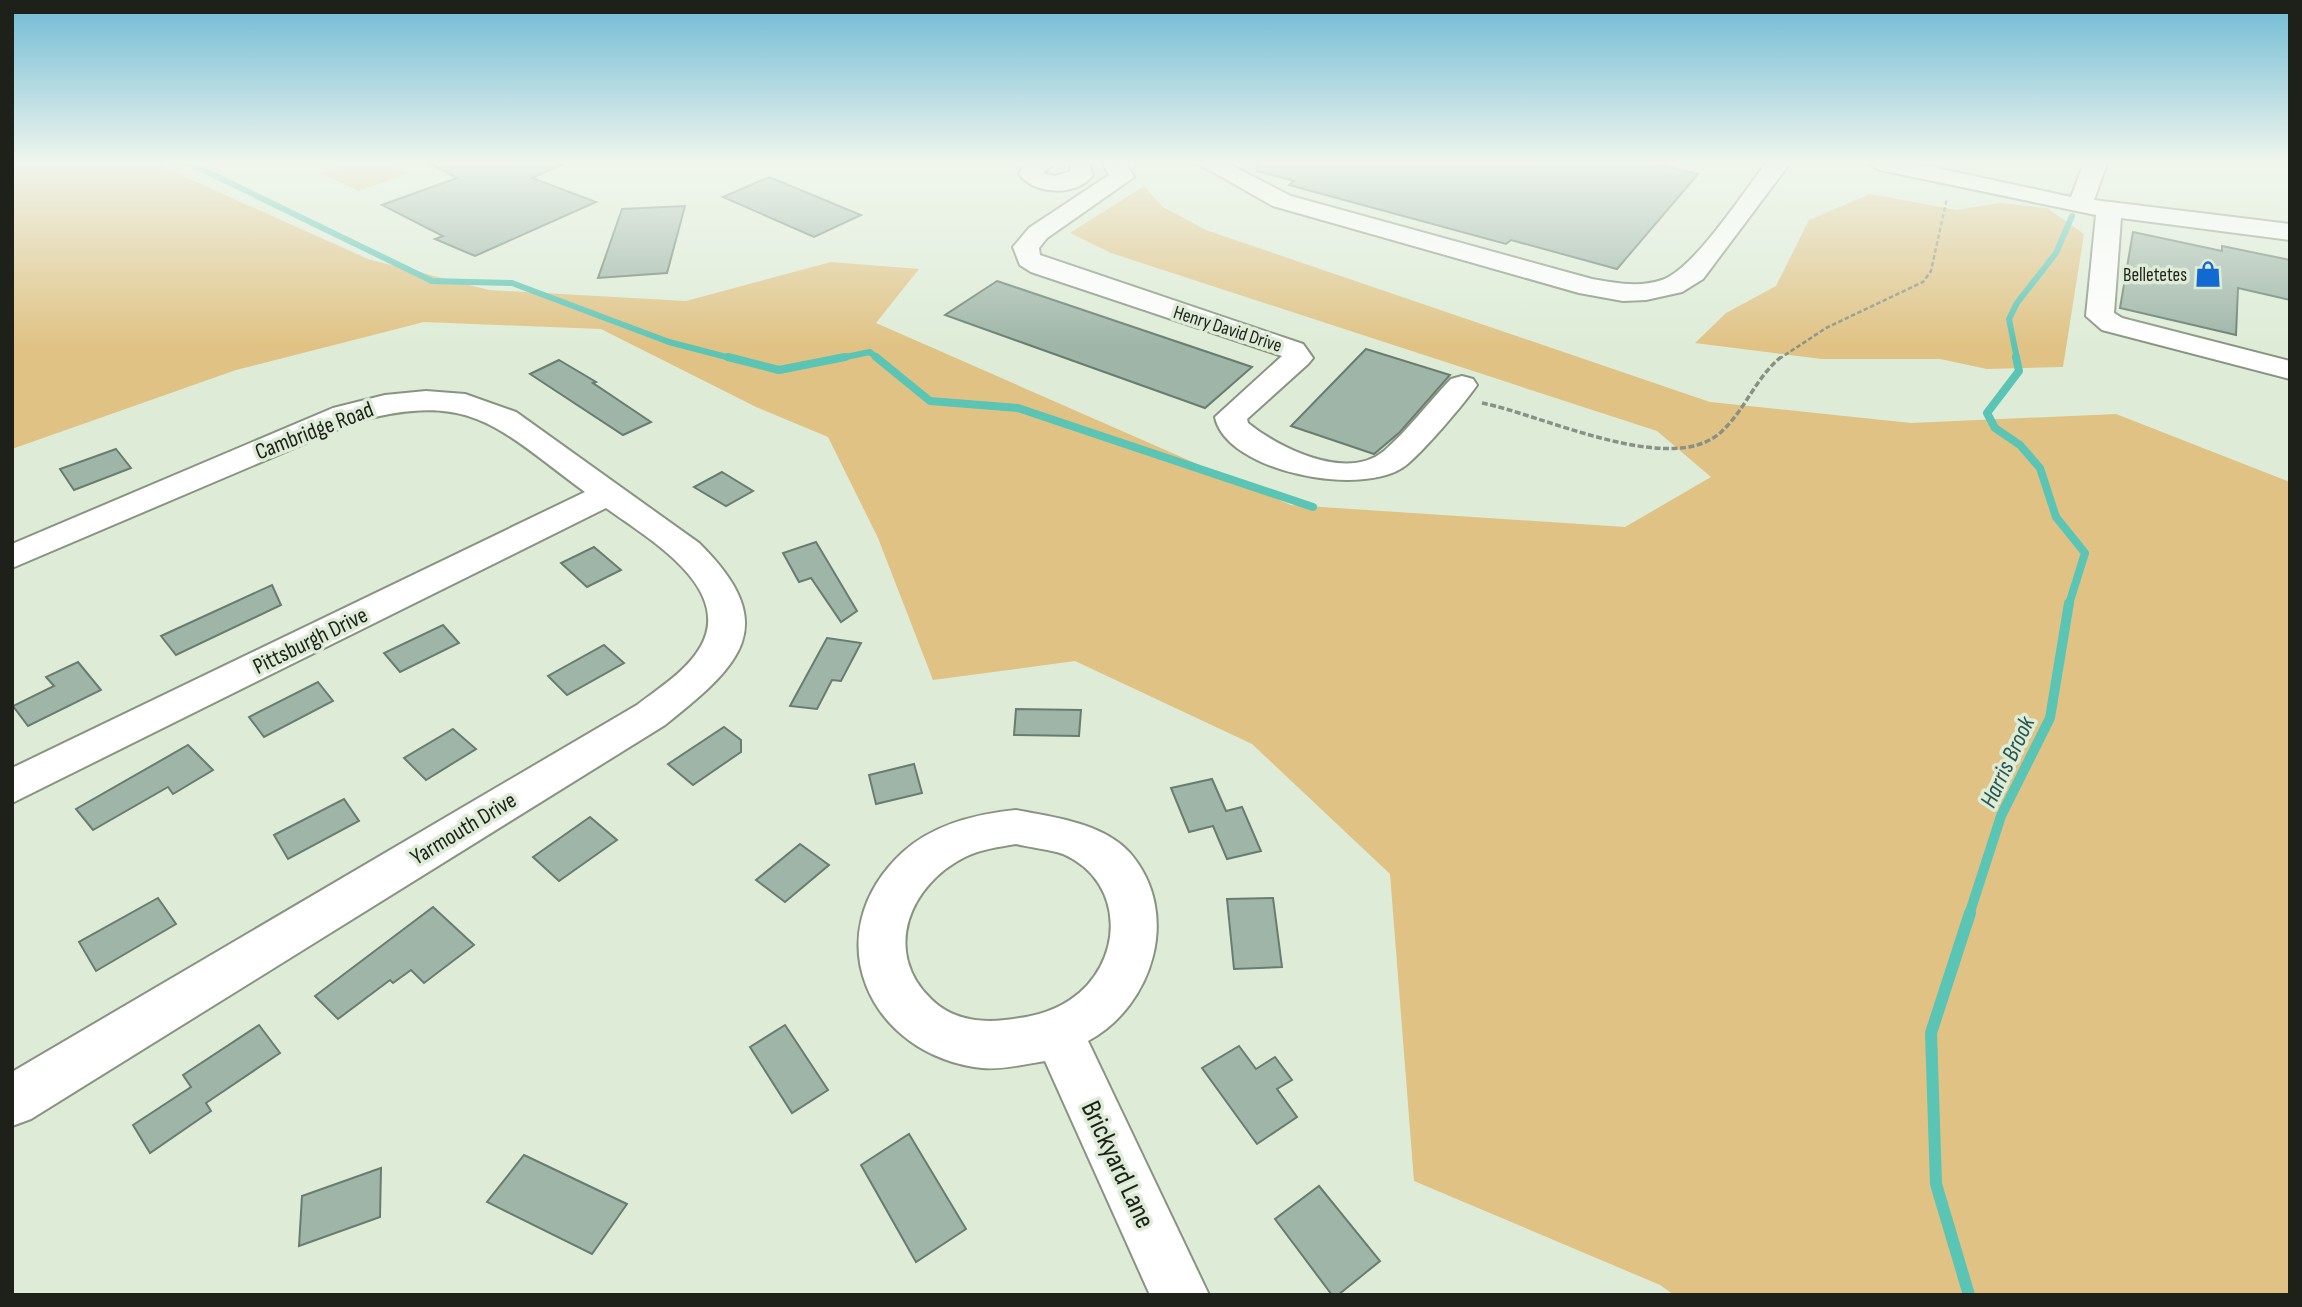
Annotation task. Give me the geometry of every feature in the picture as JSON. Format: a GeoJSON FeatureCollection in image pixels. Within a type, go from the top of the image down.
{"type":"FeatureCollection","features":[{"type":"Feature","properties":{"kind":"street","name":"Henry David Drive"},"geometry":{"type":"LineString","coordinates":[[1046,224],[1026,247],[1026,254],[1031,262],[1293,350],[1298,358],[1231,417],[1233,427],[1263,450],[1321,468],[1368,471],[1383,467],[1456,391]]}},
{"type":"Feature","properties":{"kind":"street"},"geometry":{"type":"LineString","coordinates":[[1364,224],[1589,287],[1623,293],[1672,286],[1694,273],[1731,224]]}},
{"type":"Feature","properties":{"kind":"street"},"geometry":{"type":"LineString","coordinates":[[2108,224],[2100,316],[2112,324],[2290,370]]}},
{"type":"Feature","properties":{"kind":"street"},"geometry":{"type":"LineString","coordinates":[[2221,224],[2290,232]]}},
{"type":"Feature","properties":{"kind":"street","name":"Cambridge Road"},"geometry":{"type":"LineString","coordinates":[[12,557],[344,415],[404,400],[434,398],[483,407],[608,494]]}},
{"type":"Feature","properties":{"kind":"street","name":"Pittsburgh Drive"},"geometry":{"type":"LineString","coordinates":[[12,787],[608,494]]}},
{"type":"Feature","properties":{"kind":"street","name":"Yarmouth Drive"},"geometry":{"type":"LineString","coordinates":[[12,1101],[687,690],[708,667],[723,643],[728,620],[727,599],[718,582],[700,561],[668,535],[608,494]]}},
{"type":"Feature","properties":{"kind":"street"},"geometry":{"type":"LineString","coordinates":[[1016,827],[1070,837],[1086,845],[1113,867],[1124,880],[1135,912],[1137,929],[1129,964],[1109,996],[1077,1023],[1058,1033],[1012,1044],[966,1041],[925,1025],[896,997],[881,962],[882,925],[897,890],[923,861],[958,840],[1016,827]]}},
{"type":"Feature","properties":{"kind":"street","name":"Brickyard Lane"},"geometry":{"type":"LineString","coordinates":[[1058,1033],[1180,1295]]}},
{"type":"Feature","properties":{"kind":"path"},"geometry":{"type":"LineString","coordinates":[[1456,391],[1641,446],[1688,449],[1718,437],[1776,361],[1816,335],[1923,282],[1931,271],[1941,224]]}},
{"type":"Feature","properties":{"kind":"shaded area"},"geometry":{"type":"Polygon","coordinates":[[[12,224],[290,224],[368,259],[489,290],[686,301],[831,262],[919,269],[876,323],[1291,505],[1625,527],[1711,477],[1657,431],[1111,253],[1070,233],[1084,224],[1195,224],[1710,402],[1911,423],[2116,414],[2290,482],[2290,1295],[1674,1295],[1660,1285],[1414,1181],[1390,874],[1252,744],[1075,661],[933,680],[878,538],[828,437],[756,407],[601,329],[424,322],[236,370],[12,449],[12,224]]]}},
{"type":"Feature","properties":{"kind":"shaded area"},"geometry":{"type":"Polygon","coordinates":[[[1807,224],[2070,224],[2084,234],[2063,367],[1987,369],[1940,359],[1822,359],[1695,343],[1726,313],[1776,286],[1807,224]]]}},
{"type":"Feature","properties":{"kind":"building"},"geometry":{"type":"Polygon","coordinates":[[[419,224],[547,224],[475,256],[435,239],[443,236],[419,224]]]}},
{"type":"Feature","properties":{"kind":"building"},"geometry":{"type":"Polygon","coordinates":[[[617,224],[680,224],[667,273],[598,278],[617,224]]]}},
{"type":"Feature","properties":{"kind":"building"},"geometry":{"type":"Polygon","coordinates":[[[784,224],[842,224],[814,237],[784,224]]]}},
{"type":"Feature","properties":{"kind":"building"},"geometry":{"type":"Polygon","coordinates":[[[1432,224],[1655,224],[1617,269],[1511,240],[1506,244],[1432,224]]]}},
{"type":"Feature","properties":{"kind":"building","name":"Belletetes"},"geometry":{"type":"Polygon","coordinates":[[[2133,232],[2222,251],[2222,246],[2290,260],[2290,300],[2238,288],[2236,335],[2120,308],[2133,232]]]}},
{"type":"Feature","properties":{"kind":"building"},"geometry":{"type":"Polygon","coordinates":[[[997,281],[1252,367],[1205,408],[945,315],[997,281]]]}},
{"type":"Feature","properties":{"kind":"building"},"geometry":{"type":"Polygon","coordinates":[[[1366,349],[1450,375],[1400,432],[1374,454],[1291,426],[1366,349]]]}},
{"type":"Feature","properties":{"kind":"building"},"geometry":{"type":"Polygon","coordinates":[[[559,360],[596,382],[593,383],[651,422],[623,435],[530,374],[559,360]]]}},
{"type":"Feature","properties":{"kind":"building"},"geometry":{"type":"Polygon","coordinates":[[[116,449],[131,468],[74,490],[60,469],[116,449]]]}},
{"type":"Feature","properties":{"kind":"building"},"geometry":{"type":"Polygon","coordinates":[[[722,472],[753,491],[726,506],[694,487],[722,472]]]}},
{"type":"Feature","properties":{"kind":"building"},"geometry":{"type":"Polygon","coordinates":[[[816,542],[857,611],[841,622],[811,578],[799,582],[783,553],[816,542]]]}},
{"type":"Feature","properties":{"kind":"building"},"geometry":{"type":"Polygon","coordinates":[[[594,547],[621,570],[587,587],[561,563],[594,547]]]}},
{"type":"Feature","properties":{"kind":"building"},"geometry":{"type":"Polygon","coordinates":[[[272,585],[281,605],[176,655],[161,636],[272,585]]]}},
{"type":"Feature","properties":{"kind":"building"},"geometry":{"type":"Polygon","coordinates":[[[443,625],[459,643],[400,672],[384,653],[443,625]]]}},
{"type":"Feature","properties":{"kind":"building"},"geometry":{"type":"Polygon","coordinates":[[[827,638],[861,643],[841,681],[832,680],[817,709],[790,706],[827,638]]]}},
{"type":"Feature","properties":{"kind":"building"},"geometry":{"type":"Polygon","coordinates":[[[604,645],[624,663],[567,695],[548,676],[604,645]]]}},
{"type":"Feature","properties":{"kind":"building"},"geometry":{"type":"Polygon","coordinates":[[[78,662],[101,690],[28,726],[13,706],[54,686],[46,677],[78,662]]]}},
{"type":"Feature","properties":{"kind":"building"},"geometry":{"type":"Polygon","coordinates":[[[318,682],[333,701],[264,737],[249,717],[318,682]]]}},
{"type":"Feature","properties":{"kind":"building"},"geometry":{"type":"Polygon","coordinates":[[[1016,709],[1081,710],[1079,736],[1014,735],[1016,709]]]}},
{"type":"Feature","properties":{"kind":"building"},"geometry":{"type":"Polygon","coordinates":[[[724,727],[741,740],[741,752],[693,785],[668,764],[724,727]]]}},
{"type":"Feature","properties":{"kind":"building"},"geometry":{"type":"Polygon","coordinates":[[[453,729],[476,749],[426,780],[404,758],[453,729]]]}},
{"type":"Feature","properties":{"kind":"building"},"geometry":{"type":"Polygon","coordinates":[[[188,745],[213,770],[173,794],[168,787],[93,830],[76,809],[188,745]]]}},
{"type":"Feature","properties":{"kind":"building"},"geometry":{"type":"Polygon","coordinates":[[[914,764],[922,793],[876,804],[869,775],[914,764]]]}},
{"type":"Feature","properties":{"kind":"building"},"geometry":{"type":"Polygon","coordinates":[[[1212,779],[1226,811],[1242,807],[1261,851],[1227,859],[1213,826],[1189,832],[1171,788],[1212,779]]]}},
{"type":"Feature","properties":{"kind":"building"},"geometry":{"type":"Polygon","coordinates":[[[344,799],[359,821],[288,859],[274,835],[344,799]]]}},
{"type":"Feature","properties":{"kind":"building"},"geometry":{"type":"Polygon","coordinates":[[[590,817],[617,840],[559,881],[533,857],[590,817]]]}},
{"type":"Feature","properties":{"kind":"building"},"geometry":{"type":"Polygon","coordinates":[[[800,844],[829,865],[785,902],[756,880],[800,844]]]}},
{"type":"Feature","properties":{"kind":"building"},"geometry":{"type":"Polygon","coordinates":[[[158,898],[176,924],[96,971],[79,942],[158,898]]]}},
{"type":"Feature","properties":{"kind":"building"},"geometry":{"type":"Polygon","coordinates":[[[1273,898],[1282,967],[1234,969],[1227,899],[1273,898]]]}},
{"type":"Feature","properties":{"kind":"building"},"geometry":{"type":"Polygon","coordinates":[[[433,907],[474,945],[424,983],[411,970],[393,983],[390,980],[338,1019],[315,996],[433,907]]]}},
{"type":"Feature","properties":{"kind":"building"},"geometry":{"type":"Polygon","coordinates":[[[259,1025],[280,1053],[206,1103],[211,1111],[150,1153],[133,1125],[191,1087],[183,1075],[259,1025]]]}},
{"type":"Feature","properties":{"kind":"building"},"geometry":{"type":"Polygon","coordinates":[[[785,1025],[828,1090],[792,1113],[750,1047],[785,1025]]]}},
{"type":"Feature","properties":{"kind":"building"},"geometry":{"type":"Polygon","coordinates":[[[1239,1046],[1256,1069],[1275,1057],[1292,1080],[1277,1089],[1297,1117],[1257,1144],[1202,1068],[1239,1046]]]}},
{"type":"Feature","properties":{"kind":"building"},"geometry":{"type":"Polygon","coordinates":[[[909,1134],[966,1229],[916,1262],[861,1165],[909,1134]]]}},
{"type":"Feature","properties":{"kind":"building"},"geometry":{"type":"Polygon","coordinates":[[[524,1155],[627,1204],[592,1254],[487,1202],[524,1155]]]}},
{"type":"Feature","properties":{"kind":"building"},"geometry":{"type":"Polygon","coordinates":[[[381,1168],[380,1217],[299,1246],[302,1196],[381,1168]]]}},
{"type":"Feature","properties":{"kind":"building"},"geometry":{"type":"Polygon","coordinates":[[[1319,1186],[1380,1261],[1338,1295],[1332,1295],[1275,1219],[1319,1186]]]}},
{"type":"Feature","properties":{"kind":"waterway"},"geometry":{"type":"LineString","coordinates":[[315,224],[432,281],[512,283],[669,342],[734,359]]}},
{"type":"Feature","properties":{"kind":"waterway","name":"Harris Brook"},"geometry":{"type":"LineString","coordinates":[[2017,359],[2009,319],[2017,303],[2056,253],[2069,224]]}},
{"type":"Feature","properties":{"kind":"waterway"},"geometry":{"type":"LineString","coordinates":[[836,359],[870,352],[878,359]]}},
{"type":"Feature","properties":{"kind":"waterway"},"geometry":{"type":"LineString","coordinates":[[728,357],[779,370],[845,357]]}},
{"type":"Feature","properties":{"kind":"waterway"},"geometry":{"type":"LineString","coordinates":[[876,357],[930,401],[1018,408],[1313,507]]}},
{"type":"Feature","properties":{"kind":"waterway","name":"Harris Brook"},"geometry":{"type":"LineString","coordinates":[[2016,357],[2019,371],[1987,413],[1995,428],[2020,445],[2040,468],[2056,517],[2085,553],[2069,604]]}},
{"type":"Feature","properties":{"kind":"waterway","name":"Harris Brook"},"geometry":{"type":"LineString","coordinates":[[1969,915],[2001,816],[2050,718],[2069,603]]}},
{"type":"Feature","properties":{"kind":"waterway","name":"Harris Brook"},"geometry":{"type":"LineString","coordinates":[[1969,1295],[1936,1184],[1931,1033],[1970,913]]}},
{"type":"Feature","properties":{"kind":"place","name":"Belletetes"},"geometry":{"type":"Point","coordinates":[2208,274]}}]}
